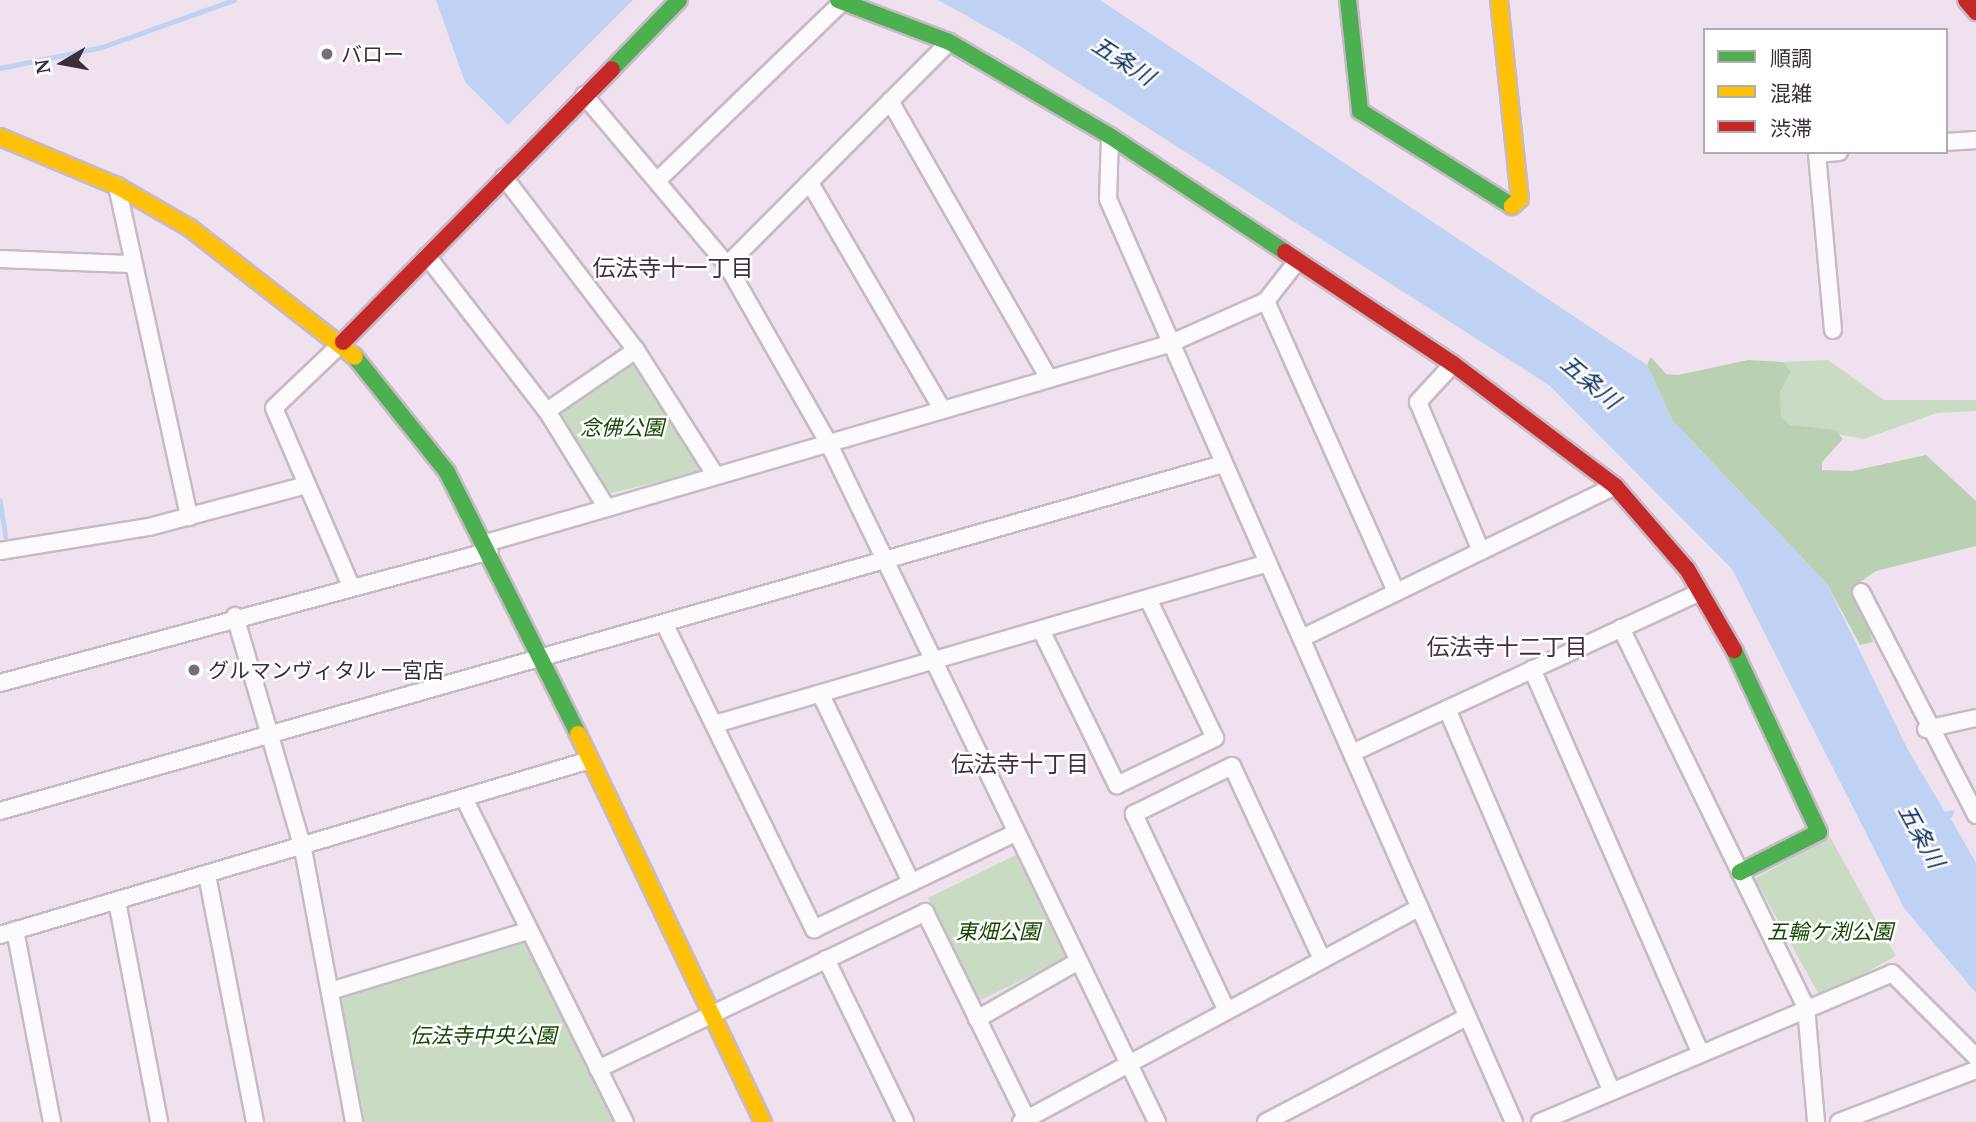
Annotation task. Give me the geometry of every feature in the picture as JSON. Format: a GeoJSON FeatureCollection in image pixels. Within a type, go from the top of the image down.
{"type":"FeatureCollection","features":[{"type":"Feature","properties":{"kind":"street"},"geometry":{"type":"LineString","coordinates":[[350,584],[274,408],[343,342],[679,0]]}},
{"type":"Feature","properties":{"kind":"street"},"geometry":{"type":"LineString","coordinates":[[1348,0],[1360,111],[1509,209],[1520,199],[1499,0]]}},
{"type":"Feature","properties":{"kind":"street"},"geometry":{"type":"LineString","coordinates":[[1966,0],[1976,12]]}},
{"type":"Feature","properties":{"kind":"street"},"geometry":{"type":"LineString","coordinates":[[660,178],[840,1],[949,42],[1110,136],[1295,264],[1453,363],[1615,486],[1700,592],[1749,676],[1819,832],[1740,872]]}},
{"type":"Feature","properties":{"kind":"street"},"geometry":{"type":"LineString","coordinates":[[727,265],[949,42]]}},
{"type":"Feature","properties":{"kind":"street"},"geometry":{"type":"LineString","coordinates":[[584,94],[660,178],[727,265],[827,440],[887,560],[1125,1062],[1157,1122]]}},
{"type":"Feature","properties":{"kind":"street"},"geometry":{"type":"LineString","coordinates":[[890,101],[1049,379]]}},
{"type":"Feature","properties":{"kind":"street"},"geometry":{"type":"LineString","coordinates":[[1110,136],[1108,200],[1169,344],[1302,638],[1465,1018],[1514,1122]]}},
{"type":"Feature","properties":{"kind":"street"},"geometry":{"type":"LineString","coordinates":[[0,137],[117,186],[280,290],[343,342],[447,471],[543,659],[763,1122]]}},
{"type":"Feature","properties":{"kind":"street"},"geometry":{"type":"LineString","coordinates":[[1948,142],[1976,140]]}},
{"type":"Feature","properties":{"kind":"street"},"geometry":{"type":"LineString","coordinates":[[1816,154],[1833,330]]}},
{"type":"Feature","properties":{"kind":"street"},"geometry":{"type":"LineString","coordinates":[[504,177],[636,350],[714,473]]}},
{"type":"Feature","properties":{"kind":"street"},"geometry":{"type":"LineString","coordinates":[[810,183],[942,409]]}},
{"type":"Feature","properties":{"kind":"street"},"geometry":{"type":"LineString","coordinates":[[117,186],[129,264],[188,517]]}},
{"type":"Feature","properties":{"kind":"street"},"geometry":{"type":"LineString","coordinates":[[426,256],[547,411],[607,508]]}},
{"type":"Feature","properties":{"kind":"street"},"geometry":{"type":"LineString","coordinates":[[0,259],[129,264]]}},
{"type":"Feature","properties":{"kind":"street"},"geometry":{"type":"LineString","coordinates":[[0,683],[235,615],[488,547],[714,473],[1169,344],[1266,301],[1295,264]]}},
{"type":"Feature","properties":{"kind":"street"},"geometry":{"type":"LineString","coordinates":[[1266,301],[1396,592]]}},
{"type":"Feature","properties":{"kind":"street"},"geometry":{"type":"LineString","coordinates":[[547,411],[636,350]]}},
{"type":"Feature","properties":{"kind":"street"},"geometry":{"type":"LineString","coordinates":[[1453,363],[1418,402],[1481,551]]}},
{"type":"Feature","properties":{"kind":"street"},"geometry":{"type":"LineString","coordinates":[[0,811],[666,625],[1223,464]]}},
{"type":"Feature","properties":{"kind":"street"},"geometry":{"type":"LineString","coordinates":[[0,551],[188,517],[307,485]]}},
{"type":"Feature","properties":{"kind":"street"},"geometry":{"type":"LineString","coordinates":[[1302,638],[1615,486]]}},
{"type":"Feature","properties":{"kind":"street"},"geometry":{"type":"LineString","coordinates":[[715,724],[1268,563]]}},
{"type":"Feature","properties":{"kind":"street"},"geometry":{"type":"LineString","coordinates":[[1352,753],[1700,592]]}},
{"type":"Feature","properties":{"kind":"street"},"geometry":{"type":"LineString","coordinates":[[1861,593],[1926,729],[1975,810]]}},
{"type":"Feature","properties":{"kind":"street"},"geometry":{"type":"LineString","coordinates":[[1041,630],[1117,785],[1215,738],[1148,599]]}},
{"type":"Feature","properties":{"kind":"street"},"geometry":{"type":"LineString","coordinates":[[235,615],[303,849],[354,1122]]}},
{"type":"Feature","properties":{"kind":"street"},"geometry":{"type":"LineString","coordinates":[[666,625],[814,929],[1015,833]]}},
{"type":"Feature","properties":{"kind":"street"},"geometry":{"type":"LineString","coordinates":[[1621,628],[1806,1007],[1816,1122]]}},
{"type":"Feature","properties":{"kind":"street"},"geometry":{"type":"LineString","coordinates":[[1532,669],[1699,1050]]}},
{"type":"Feature","properties":{"kind":"street"},"geometry":{"type":"LineString","coordinates":[[821,695],[911,882]]}},
{"type":"Feature","properties":{"kind":"street"},"geometry":{"type":"LineString","coordinates":[[1447,709],[1611,1089]]}},
{"type":"Feature","properties":{"kind":"street"},"geometry":{"type":"LineString","coordinates":[[1926,729],[1976,718]]}},
{"type":"Feature","properties":{"kind":"street"},"geometry":{"type":"LineString","coordinates":[[52,1122],[8,932],[466,802],[590,760]]}},
{"type":"Feature","properties":{"kind":"street"},"geometry":{"type":"LineString","coordinates":[[1226,1009],[1134,814],[1232,766],[1322,959]]}},
{"type":"Feature","properties":{"kind":"street"},"geometry":{"type":"LineString","coordinates":[[466,802],[625,1122]]}},
{"type":"Feature","properties":{"kind":"street"},"geometry":{"type":"LineString","coordinates":[[207,875],[256,1122]]}},
{"type":"Feature","properties":{"kind":"street"},"geometry":{"type":"LineString","coordinates":[[117,901],[159,1122]]}},
{"type":"Feature","properties":{"kind":"street"},"geometry":{"type":"LineString","coordinates":[[598,1069],[925,912],[1024,1120],[1125,1062],[1419,908]]}},
{"type":"Feature","properties":{"kind":"street"},"geometry":{"type":"LineString","coordinates":[[330,991],[528,931]]}},
{"type":"Feature","properties":{"kind":"street"},"geometry":{"type":"LineString","coordinates":[[826,959],[905,1122]]}},
{"type":"Feature","properties":{"kind":"street"},"geometry":{"type":"LineString","coordinates":[[977,1019],[1077,962]]}},
{"type":"Feature","properties":{"kind":"street"},"geometry":{"type":"LineString","coordinates":[[1540,1122],[1699,1050],[1892,973],[1976,1057]]}},
{"type":"Feature","properties":{"kind":"street"},"geometry":{"type":"LineString","coordinates":[[1266,1122],[1465,1018]]}},
{"type":"Feature","properties":{"kind":"street"},"geometry":{"type":"LineString","coordinates":[[1839,1122],[1976,1070]]}},
{"type":"Feature","properties":{"kind":"green space","name":"念佛公園"},"geometry":{"type":"Polygon","coordinates":[[[635,357],[704,471],[607,494],[555,410],[635,357]]]}},
{"type":"Feature","properties":{"kind":"green space"},"geometry":{"type":"Polygon","coordinates":[[[1651,357],[1666,374],[1678,375],[1748,360],[1783,362],[1791,371],[1780,393],[1781,417],[1790,425],[1835,430],[1843,439],[1822,462],[1822,470],[1852,471],[1926,455],[1976,501],[1976,546],[1876,571],[1854,586],[1873,642],[1860,645],[1827,584],[1672,420],[1647,365],[1651,357]]]}},
{"type":"Feature","properties":{"kind":"green space"},"geometry":{"type":"Polygon","coordinates":[[[1828,360],[1884,400],[1976,400],[1976,411],[1937,413],[1864,439],[1790,425],[1780,417],[1780,393],[1791,371],[1783,362],[1828,360]]]}},
{"type":"Feature","properties":{"kind":"green space","name":"五輪ケ渕公園"},"geometry":{"type":"Polygon","coordinates":[[[1830,837],[1896,956],[1821,998],[1755,879],[1830,837]]]}},
{"type":"Feature","properties":{"kind":"green space","name":"東畑公園"},"geometry":{"type":"Polygon","coordinates":[[[1016,855],[1066,958],[978,1001],[928,898],[1016,855]]]}},
{"type":"Feature","properties":{"kind":"green space","name":"伝法寺中央公園"},"geometry":{"type":"Polygon","coordinates":[[[528,931],[625,1122],[354,1122],[330,991],[528,931]]]}},
{"type":"Feature","properties":{"kind":"water"},"geometry":{"type":"Polygon","coordinates":[[[436,0],[633,0],[508,125],[465,82],[436,0]]]}},
{"type":"Feature","properties":{"kind":"water","name":"五条川"},"geometry":{"type":"Polygon","coordinates":[[[938,0],[1100,0],[1647,365],[1672,420],[1827,584],[1908,750],[1945,812],[1955,810],[1951,819],[1976,863],[1976,993],[1904,908],[1732,569],[1550,386],[1017,44],[938,0]]]}},
{"type":"Feature","properties":{"kind":"waterway"},"geometry":{"type":"LineString","coordinates":[[0,68],[102,47],[234,0]]}},
{"type":"Feature","properties":{"kind":"waterway"},"geometry":{"type":"LineString","coordinates":[[0,500],[6,537]]}},
{"type":"Feature","properties":{"kind":"traffic: fast"},"geometry":{"type":"LineString","coordinates":[[612,69],[679,0]]}},
{"type":"Feature","properties":{"kind":"traffic: fast"},"geometry":{"type":"LineString","coordinates":[[838,0],[949,42],[1110,136],[1285,252]]}},
{"type":"Feature","properties":{"kind":"traffic: fast"},"geometry":{"type":"LineString","coordinates":[[1348,0],[1360,111],[1512,206]]}},
{"type":"Feature","properties":{"kind":"traffic: fast"},"geometry":{"type":"LineString","coordinates":[[355,357],[447,472],[578,734]]}},
{"type":"Feature","properties":{"kind":"traffic: fast"},"geometry":{"type":"LineString","coordinates":[[1734,650],[1819,832],[1740,872]]}},
{"type":"Feature","properties":{"kind":"traffic: slow"},"geometry":{"type":"LineString","coordinates":[[1499,0],[1520,199],[1512,206]]}},
{"type":"Feature","properties":{"kind":"traffic: slow"},"geometry":{"type":"LineString","coordinates":[[0,137],[117,186],[190,228],[355,357]]}},
{"type":"Feature","properties":{"kind":"traffic: slow"},"geometry":{"type":"LineString","coordinates":[[578,734],[763,1122]]}},
{"type":"Feature","properties":{"kind":"traffic: jam"},"geometry":{"type":"LineString","coordinates":[[1966,0],[1976,12]]}},
{"type":"Feature","properties":{"kind":"traffic: jam"},"geometry":{"type":"LineString","coordinates":[[343,342],[612,69]]}},
{"type":"Feature","properties":{"kind":"traffic: jam"},"geometry":{"type":"LineString","coordinates":[[1285,252],[1453,364],[1615,486],[1687,569],[1734,650]]}},
{"type":"Feature","properties":{"kind":"place","name":"バロー"},"geometry":{"type":"Point","coordinates":[327,54]}},
{"type":"Feature","properties":{"kind":"place","name":"グルマンヴィタル 一宮店"},"geometry":{"type":"Point","coordinates":[194,670]}},
{"type":"Feature","properties":{"kind":"district","name":"伝法寺十一丁目"},"geometry":{"type":"Point","coordinates":[673,268]}},
{"type":"Feature","properties":{"kind":"district","name":"伝法寺十二丁目"},"geometry":{"type":"Point","coordinates":[1507,647]}},
{"type":"Feature","properties":{"kind":"district","name":"伝法寺十丁目"},"geometry":{"type":"Point","coordinates":[1020,764]}}]}
